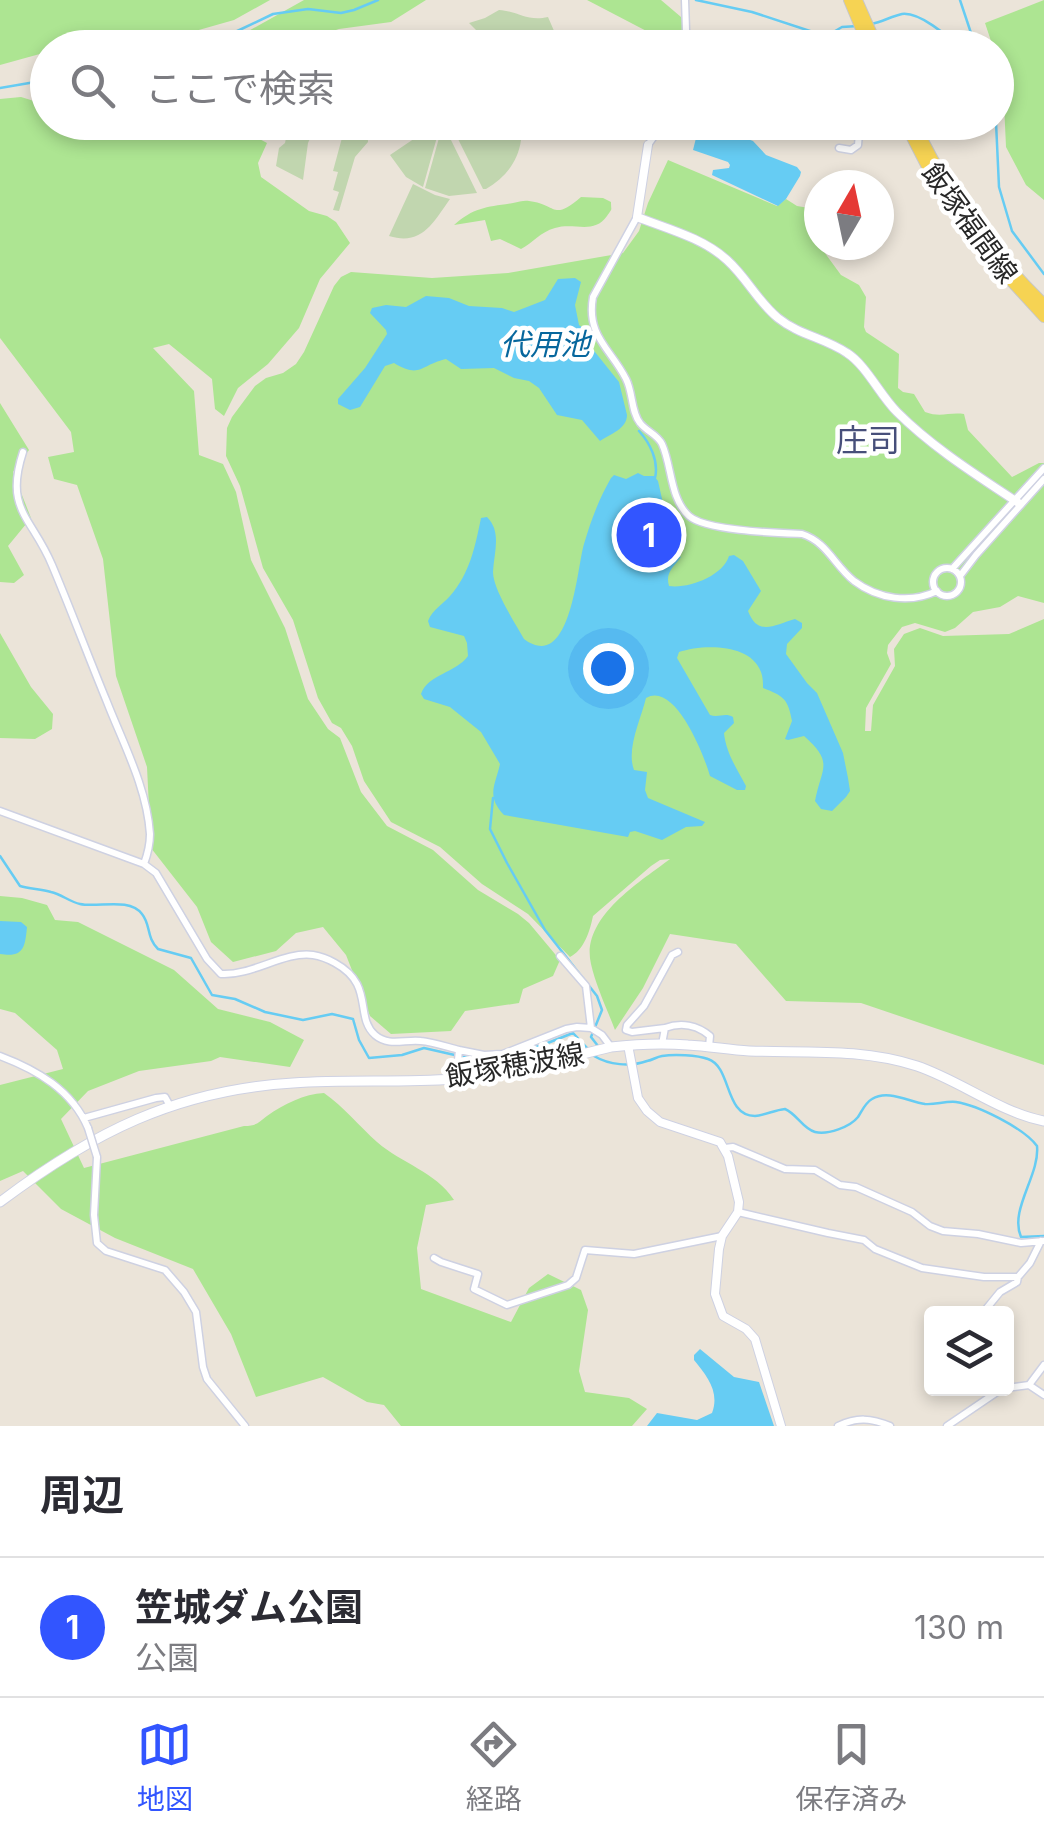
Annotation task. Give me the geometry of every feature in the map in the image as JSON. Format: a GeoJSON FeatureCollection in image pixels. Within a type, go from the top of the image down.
{"type":"FeatureCollection","features":[{"type":"Feature","properties":{"kind":"main road"},"geometry":{"type":"LineString","coordinates":[[848,0],[860,17]]}},
{"type":"Feature","properties":{"kind":"main road"},"geometry":{"type":"LineString","coordinates":[[856,0],[865,30]]}},
{"type":"Feature","properties":{"kind":"main road","name":"飯塚福間線"},"geometry":{"type":"LineString","coordinates":[[913,140],[940,192],[979,246],[1044,317]]}},
{"type":"Feature","properties":{"kind":"main road","name":"飯塚福間線"},"geometry":{"type":"LineString","coordinates":[[923,140],[978,230],[1044,304]]}},
{"type":"Feature","properties":{"kind":"main road","name":"飯塚穂波線"},"geometry":{"type":"LineString","coordinates":[[0,1202],[47,1166],[102,1134],[170,1106],[213,1094],[278,1084],[456,1079],[628,1045],[882,1057],[931,1071],[1011,1110],[1044,1121]]}},
{"type":"Feature","properties":{"kind":"street"},"geometry":{"type":"LineString","coordinates":[[686,0],[686,30]]}},
{"type":"Feature","properties":{"kind":"street"},"geometry":{"type":"LineString","coordinates":[[652,140],[637,217],[593,297],[592,323],[627,380],[638,422],[660,440],[686,514],[710,525],[815,538],[854,580],[882,594],[904,600],[937,592]]}},
{"type":"Feature","properties":{"kind":"street"},"geometry":{"type":"LineString","coordinates":[[839,148],[851,150],[858,140]]}},
{"type":"Feature","properties":{"kind":"street"},"geometry":{"type":"LineString","coordinates":[[637,217],[702,243],[726,260],[764,306],[803,334],[850,354],[893,408],[922,436],[1017,502]]}},
{"type":"Feature","properties":{"kind":"street"},"geometry":{"type":"LineString","coordinates":[[23,452],[15,493],[50,561],[134,769],[150,834],[144,864]]}},
{"type":"Feature","properties":{"kind":"street"},"geometry":{"type":"LineString","coordinates":[[960,576],[1044,468]]}},
{"type":"Feature","properties":{"kind":"street"},"geometry":{"type":"LineString","coordinates":[[952,569],[1044,478]]}},
{"type":"Feature","properties":{"kind":"street"},"geometry":{"type":"LineString","coordinates":[[943,568],[960,576],[962,584],[957,592],[944,596],[937,592],[933,584],[936,573],[943,568]]}},
{"type":"Feature","properties":{"kind":"street"},"geometry":{"type":"LineString","coordinates":[[0,811],[144,864],[156,873],[208,959],[222,974],[236,975],[310,954],[327,958],[353,976],[375,1034],[390,1042],[420,1040],[484,1056],[503,1054],[566,1029],[583,1027],[602,1035],[611,1047]]}},
{"type":"Feature","properties":{"kind":"street"},"geometry":{"type":"LineString","coordinates":[[678,952],[672,955],[626,1030],[691,1026],[707,1032],[710,1047]]}},
{"type":"Feature","properties":{"kind":"street"},"geometry":{"type":"LineString","coordinates":[[560,956],[586,986],[591,1028]]}},
{"type":"Feature","properties":{"kind":"street"},"geometry":{"type":"LineString","coordinates":[[662,1044],[665,1028]]}},
{"type":"Feature","properties":{"kind":"street"},"geometry":{"type":"LineString","coordinates":[[628,1045],[638,1098],[647,1111],[660,1122],[710,1137],[725,1148],[738,1191],[738,1212],[722,1236],[716,1294],[724,1316],[756,1339],[781,1426]]}},
{"type":"Feature","properties":{"kind":"street"},"geometry":{"type":"LineString","coordinates":[[456,1079],[459,1050]]}},
{"type":"Feature","properties":{"kind":"street"},"geometry":{"type":"LineString","coordinates":[[0,1056],[26,1066],[62,1090],[84,1118],[97,1157],[97,1243],[106,1251],[165,1270],[184,1292],[196,1312],[207,1379],[246,1426]]}},
{"type":"Feature","properties":{"kind":"street"},"geometry":{"type":"LineString","coordinates":[[84,1118],[156,1098],[164,1097],[170,1106]]}},
{"type":"Feature","properties":{"kind":"street"},"geometry":{"type":"LineString","coordinates":[[725,1148],[733,1147],[785,1169],[814,1170],[832,1181],[912,1212],[943,1231],[1021,1242],[1042,1241]]}},
{"type":"Feature","properties":{"kind":"street"},"geometry":{"type":"LineString","coordinates":[[738,1212],[864,1240],[875,1249],[922,1268],[984,1277],[1018,1276]]}},
{"type":"Feature","properties":{"kind":"street"},"geometry":{"type":"LineString","coordinates":[[434,1258],[478,1274],[474,1288],[507,1305],[568,1284],[576,1278],[585,1250],[634,1254],[722,1236]]}},
{"type":"Feature","properties":{"kind":"street"},"geometry":{"type":"LineString","coordinates":[[989,1306],[1000,1292],[1018,1282],[1018,1276],[1042,1241]]}},
{"type":"Feature","properties":{"kind":"street"},"geometry":{"type":"LineString","coordinates":[[1029,1385],[1044,1364]]}},
{"type":"Feature","properties":{"kind":"street"},"geometry":{"type":"LineString","coordinates":[[1014,1387],[1029,1385],[1044,1395]]}},
{"type":"Feature","properties":{"kind":"street"},"geometry":{"type":"LineString","coordinates":[[947,1426],[993,1396]]}},
{"type":"Feature","properties":{"kind":"street"},"geometry":{"type":"LineString","coordinates":[[838,1426],[860,1418],[890,1426]]}},
{"type":"Feature","properties":{"kind":"green space"},"geometry":{"type":"Polygon","coordinates":[[[0,0],[270,0],[234,20],[199,30],[30,30],[30,57],[0,65],[0,0]]]}},
{"type":"Feature","properties":{"kind":"green space"},"geometry":{"type":"Polygon","coordinates":[[[304,0],[426,0],[391,22],[336,30],[250,30],[304,0]]]}},
{"type":"Feature","properties":{"kind":"green space"},"geometry":{"type":"Polygon","coordinates":[[[587,0],[661,0],[681,17],[687,30],[644,30],[587,0]]]}},
{"type":"Feature","properties":{"kind":"green space"},"geometry":{"type":"Polygon","coordinates":[[[1044,0],[1044,200],[1026,185],[1006,147],[1006,140],[1014,140],[1014,30],[987,30],[985,23],[1044,0]]]}},
{"type":"Feature","properties":{"kind":"green space"},"geometry":{"type":"Polygon","coordinates":[[[499,10],[548,17],[554,30],[476,30],[469,23],[499,10]]]}},
{"type":"Feature","properties":{"kind":"green space"},"geometry":{"type":"Polygon","coordinates":[[[0,99],[30,100],[30,140],[261,140],[267,143],[258,163],[261,177],[309,211],[336,222],[350,243],[320,279],[299,328],[268,364],[238,388],[224,416],[215,409],[212,379],[169,344],[153,348],[194,391],[199,455],[223,464],[236,492],[251,560],[285,628],[308,699],[328,729],[340,738],[361,792],[387,826],[433,850],[478,890],[518,914],[560,960],[553,976],[523,989],[519,1003],[465,1011],[451,1031],[391,1034],[370,1016],[346,955],[323,927],[296,933],[276,951],[233,962],[211,942],[197,907],[151,848],[147,767],[116,676],[103,559],[77,485],[54,479],[48,457],[74,452],[71,432],[0,338],[0,99]]]}},
{"type":"Feature","properties":{"kind":"green space"},"geometry":{"type":"Polygon","coordinates":[[[309,140],[303,180],[276,166],[279,148],[285,143],[309,140]]]}},
{"type":"Feature","properties":{"kind":"green space"},"geometry":{"type":"Polygon","coordinates":[[[341,140],[368,140],[355,157],[339,211],[333,210],[339,192],[333,190],[338,172],[333,171],[341,140]]]}},
{"type":"Feature","properties":{"kind":"green space"},"geometry":{"type":"Polygon","coordinates":[[[412,140],[436,140],[423,187],[406,177],[390,155],[412,140]]]}},
{"type":"Feature","properties":{"kind":"green space"},"geometry":{"type":"Polygon","coordinates":[[[438,140],[451,140],[477,193],[449,196],[425,188],[438,140]]]}},
{"type":"Feature","properties":{"kind":"green space"},"geometry":{"type":"Polygon","coordinates":[[[458,140],[521,140],[510,169],[483,189],[458,140]]]}},
{"type":"Feature","properties":{"kind":"green space"},"geometry":{"type":"Polygon","coordinates":[[[668,160],[777,206],[786,199],[804,207],[804,260],[830,260],[841,275],[859,285],[866,297],[866,332],[899,354],[898,388],[914,394],[925,412],[964,414],[968,430],[1012,477],[1044,463],[1044,603],[1018,596],[1000,607],[973,612],[945,632],[915,623],[902,627],[888,645],[891,664],[866,708],[865,731],[871,731],[873,705],[895,666],[894,649],[904,634],[920,628],[943,636],[1009,634],[1044,619],[1044,1065],[861,1003],[786,1001],[736,944],[670,934],[643,988],[615,1030],[591,964],[594,931],[615,903],[670,859],[651,866],[593,916],[583,945],[570,957],[528,914],[482,884],[440,847],[391,822],[364,781],[352,746],[341,728],[332,723],[318,698],[293,620],[263,568],[240,486],[226,456],[227,428],[232,417],[255,386],[296,364],[341,277],[351,272],[432,278],[508,273],[623,253],[639,231],[668,160]]]}},
{"type":"Feature","properties":{"kind":"green space"},"geometry":{"type":"Polygon","coordinates":[[[413,184],[450,199],[432,224],[418,235],[389,236],[413,184]]]}},
{"type":"Feature","properties":{"kind":"green space"},"geometry":{"type":"Polygon","coordinates":[[[581,197],[603,198],[611,202],[611,210],[596,225],[555,228],[521,249],[500,239],[491,241],[485,220],[454,225],[488,207],[527,201],[559,210],[581,197]]]}},
{"type":"Feature","properties":{"kind":"green space"},"geometry":{"type":"Polygon","coordinates":[[[0,403],[29,450],[13,472],[31,518],[8,546],[24,575],[14,583],[0,582],[0,403]]]}},
{"type":"Feature","properties":{"kind":"green space"},"geometry":{"type":"Polygon","coordinates":[[[0,633],[31,687],[53,714],[52,729],[35,739],[0,738],[0,633]]]}},
{"type":"Feature","properties":{"kind":"green space"},"geometry":{"type":"Polygon","coordinates":[[[0,896],[47,905],[55,920],[78,922],[174,970],[218,1009],[270,1022],[304,1040],[290,1067],[220,1057],[139,1071],[88,1091],[61,1119],[84,1168],[254,1125],[294,1100],[324,1093],[377,1142],[428,1175],[454,1200],[426,1205],[417,1248],[421,1289],[511,1322],[529,1288],[548,1274],[581,1290],[588,1310],[579,1371],[585,1392],[629,1398],[647,1409],[632,1426],[401,1426],[384,1405],[367,1402],[323,1377],[256,1397],[231,1334],[193,1269],[115,1238],[61,1209],[23,1171],[0,1181],[0,1085],[63,1069],[57,1050],[15,1013],[0,1009],[0,896]]]}},
{"type":"Feature","properties":{"kind":"water"},"geometry":{"type":"Polygon","coordinates":[[[696,140],[750,140],[766,155],[801,172],[778,206],[712,175],[713,170],[729,168],[728,162],[693,150],[696,140]]]}},
{"type":"Feature","properties":{"kind":"water","name":"代用池"},"geometry":{"type":"Polygon","coordinates":[[[575,278],[581,282],[575,305],[579,325],[619,382],[627,415],[621,428],[600,441],[582,420],[557,415],[539,388],[529,381],[494,368],[461,369],[446,359],[415,370],[394,363],[385,366],[360,407],[350,410],[338,404],[387,334],[370,313],[372,308],[406,307],[426,296],[514,312],[545,300],[558,279],[575,278]]]}},
{"type":"Feature","properties":{"kind":"water"},"geometry":{"type":"Polygon","coordinates":[[[638,473],[654,476],[658,481],[671,539],[666,551],[681,557],[669,573],[669,586],[704,580],[734,555],[743,561],[761,591],[748,611],[757,624],[767,627],[795,619],[802,623],[787,644],[786,654],[817,693],[843,753],[848,778],[850,791],[832,811],[821,809],[815,801],[823,766],[820,753],[804,736],[785,739],[792,721],[787,703],[763,688],[756,662],[737,651],[700,648],[679,652],[677,658],[710,715],[733,717],[734,723],[724,733],[725,740],[745,790],[710,776],[695,738],[677,710],[657,696],[646,698],[633,744],[634,770],[647,772],[648,798],[705,822],[662,840],[635,831],[628,837],[504,815],[494,796],[500,764],[481,732],[450,707],[424,699],[421,694],[430,682],[468,656],[464,636],[430,627],[428,621],[467,569],[481,518],[487,517],[494,529],[493,572],[500,596],[524,639],[540,646],[552,642],[562,630],[587,535],[611,478],[614,475],[626,479],[638,473]]]}},
{"type":"Feature","properties":{"kind":"water"},"geometry":{"type":"Polygon","coordinates":[[[0,921],[21,922],[27,927],[22,950],[0,954],[0,921]]]}},
{"type":"Feature","properties":{"kind":"water"},"geometry":{"type":"Polygon","coordinates":[[[700,1349],[734,1377],[759,1382],[774,1426],[647,1426],[657,1413],[697,1420],[712,1413],[713,1391],[694,1360],[700,1349]]]}},
{"type":"Feature","properties":{"kind":"waterway"},"geometry":{"type":"LineString","coordinates":[[239,30],[273,14],[308,9],[341,13],[378,0]]}},
{"type":"Feature","properties":{"kind":"waterway"},"geometry":{"type":"LineString","coordinates":[[696,0],[752,12],[807,30]]}},
{"type":"Feature","properties":{"kind":"waterway"},"geometry":{"type":"LineString","coordinates":[[960,0],[970,30]]}},
{"type":"Feature","properties":{"kind":"waterway"},"geometry":{"type":"LineString","coordinates":[[871,24],[909,14],[939,30]]}},
{"type":"Feature","properties":{"kind":"waterway"},"geometry":{"type":"LineString","coordinates":[[837,30],[858,26]]}},
{"type":"Feature","properties":{"kind":"waterway"},"geometry":{"type":"LineString","coordinates":[[0,88],[30,83]]}},
{"type":"Feature","properties":{"kind":"waterway"},"geometry":{"type":"LineString","coordinates":[[997,140],[999,187],[1012,231],[1044,274]]}},
{"type":"Feature","properties":{"kind":"waterway"},"geometry":{"type":"LineString","coordinates":[[639,431],[653,453],[655,478]]}},
{"type":"Feature","properties":{"kind":"waterway"},"geometry":{"type":"LineString","coordinates":[[493,798],[490,829],[507,863],[545,930],[597,996],[602,1010],[591,1037],[598,1046]]}},
{"type":"Feature","properties":{"kind":"waterway"},"geometry":{"type":"LineString","coordinates":[[0,856],[20,886],[55,893],[80,904],[121,904],[136,909],[145,918],[158,949],[191,958],[212,995],[303,1020],[332,1014],[353,1019],[369,1058],[424,1048],[501,1062],[573,1033],[589,1050]]}},
{"type":"Feature","properties":{"kind":"waterway"},"geometry":{"type":"LineString","coordinates":[[594,1056],[627,1064],[667,1055],[708,1059],[721,1071],[733,1100],[745,1114],[755,1116],[785,1109],[807,1128],[820,1133],[850,1124],[878,1096],[925,1104],[956,1102],[976,1108],[1000,1118],[1037,1146],[1018,1227],[1021,1237],[1044,1236]]}},
{"type":"Feature","properties":{"kind":"place","name":"笠城ダム公園"},"geometry":{"type":"Point","coordinates":[649,535]}},
{"type":"Feature","properties":{"kind":"district","name":"庄司"},"geometry":{"type":"Point","coordinates":[868,441]}}]}
